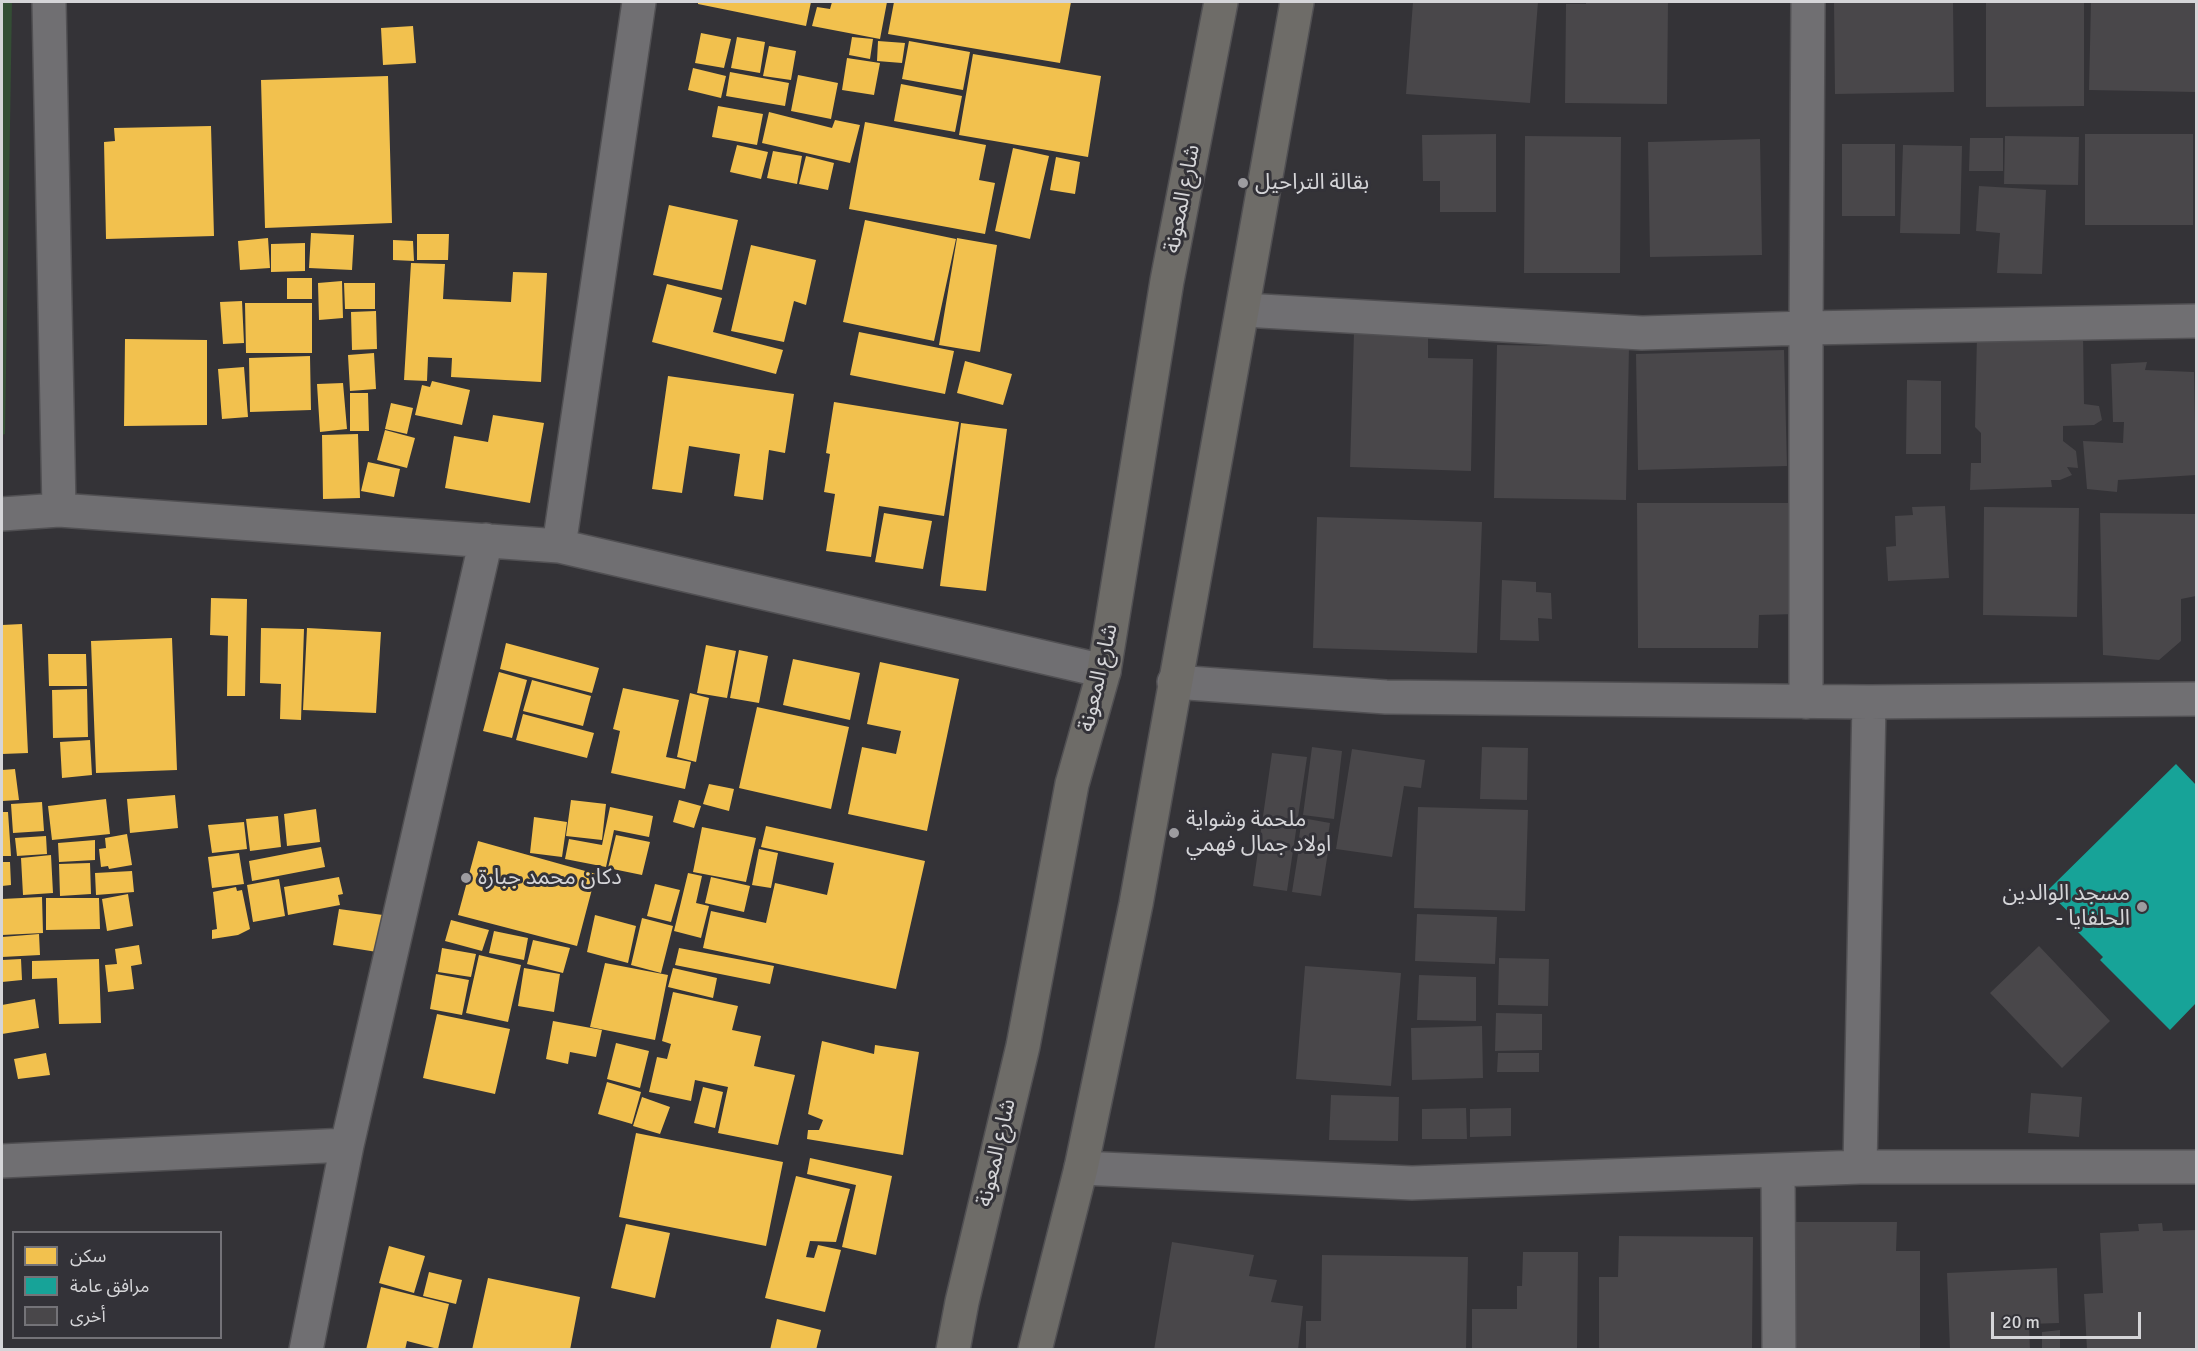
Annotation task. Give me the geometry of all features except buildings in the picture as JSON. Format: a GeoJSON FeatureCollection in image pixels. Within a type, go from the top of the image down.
{"type":"FeatureCollection","features":[{"type":"Feature","properties":{"kind":"highway","name":"شارع المعونة"},"geometry":{"type":"LineString","coordinates":[[953,1350],[962,1302],[1023,1046],[1072,784],[1104,671],[1167,280],[1221,2]]}},
{"type":"Feature","properties":{"kind":"highway"},"geometry":{"type":"LineString","coordinates":[[1035,1350],[1081,1168],[1136,904],[1174,682],[1244,310],[1297,2]]}},
{"type":"Feature","properties":{"kind":"street"},"geometry":{"type":"LineString","coordinates":[[49,2],[59,510]]}},
{"type":"Feature","properties":{"kind":"street"},"geometry":{"type":"LineString","coordinates":[[559,546],[639,2]]}},
{"type":"Feature","properties":{"kind":"street"},"geometry":{"type":"LineString","coordinates":[[1806,702],[1808,2]]}},
{"type":"Feature","properties":{"kind":"street"},"geometry":{"type":"LineString","coordinates":[[1244,310],[1642,333],[2196,321]]}},
{"type":"Feature","properties":{"kind":"street"},"geometry":{"type":"LineString","coordinates":[[2,514],[59,510],[559,546],[1104,671]]}},
{"type":"Feature","properties":{"kind":"street"},"geometry":{"type":"LineString","coordinates":[[306,1350],[347,1145],[486,540]]}},
{"type":"Feature","properties":{"kind":"street"},"geometry":{"type":"LineString","coordinates":[[1174,682],[1386,697],[1806,702],[2196,699]]}},
{"type":"Feature","properties":{"kind":"street"},"geometry":{"type":"LineString","coordinates":[[1860,1167],[1869,702]]}},
{"type":"Feature","properties":{"kind":"street"},"geometry":{"type":"LineString","coordinates":[[2,1161],[347,1145]]}},
{"type":"Feature","properties":{"kind":"street"},"geometry":{"type":"LineString","coordinates":[[1081,1168],[1412,1183],[1778,1172],[1860,1167],[2196,1167]]}},
{"type":"Feature","properties":{"kind":"street"},"geometry":{"type":"LineString","coordinates":[[1778,1172],[1779,1350]]}},
{"type":"Feature","properties":{"kind":"green space"},"geometry":{"type":"Polygon","coordinates":[[[2,2],[12,2],[5,434],[2,435],[2,2]]]}},
{"type":"Feature","properties":{"kind":"place","name":"بقالة التراحيل"},"geometry":{"type":"Point","coordinates":[1243,183]}},
{"type":"Feature","properties":{"kind":"place","name":"ملحمة وشواية اولاد جمال فهمي"},"geometry":{"type":"Point","coordinates":[1174,833]}},
{"type":"Feature","properties":{"kind":"place","name":"دكان محمد جبارة"},"geometry":{"type":"Point","coordinates":[466,878]}},
{"type":"Feature","properties":{"kind":"place","name":"مسجد الوالدين - الحلفايا"},"geometry":{"type":"Point","coordinates":[2142,907]}}]}
